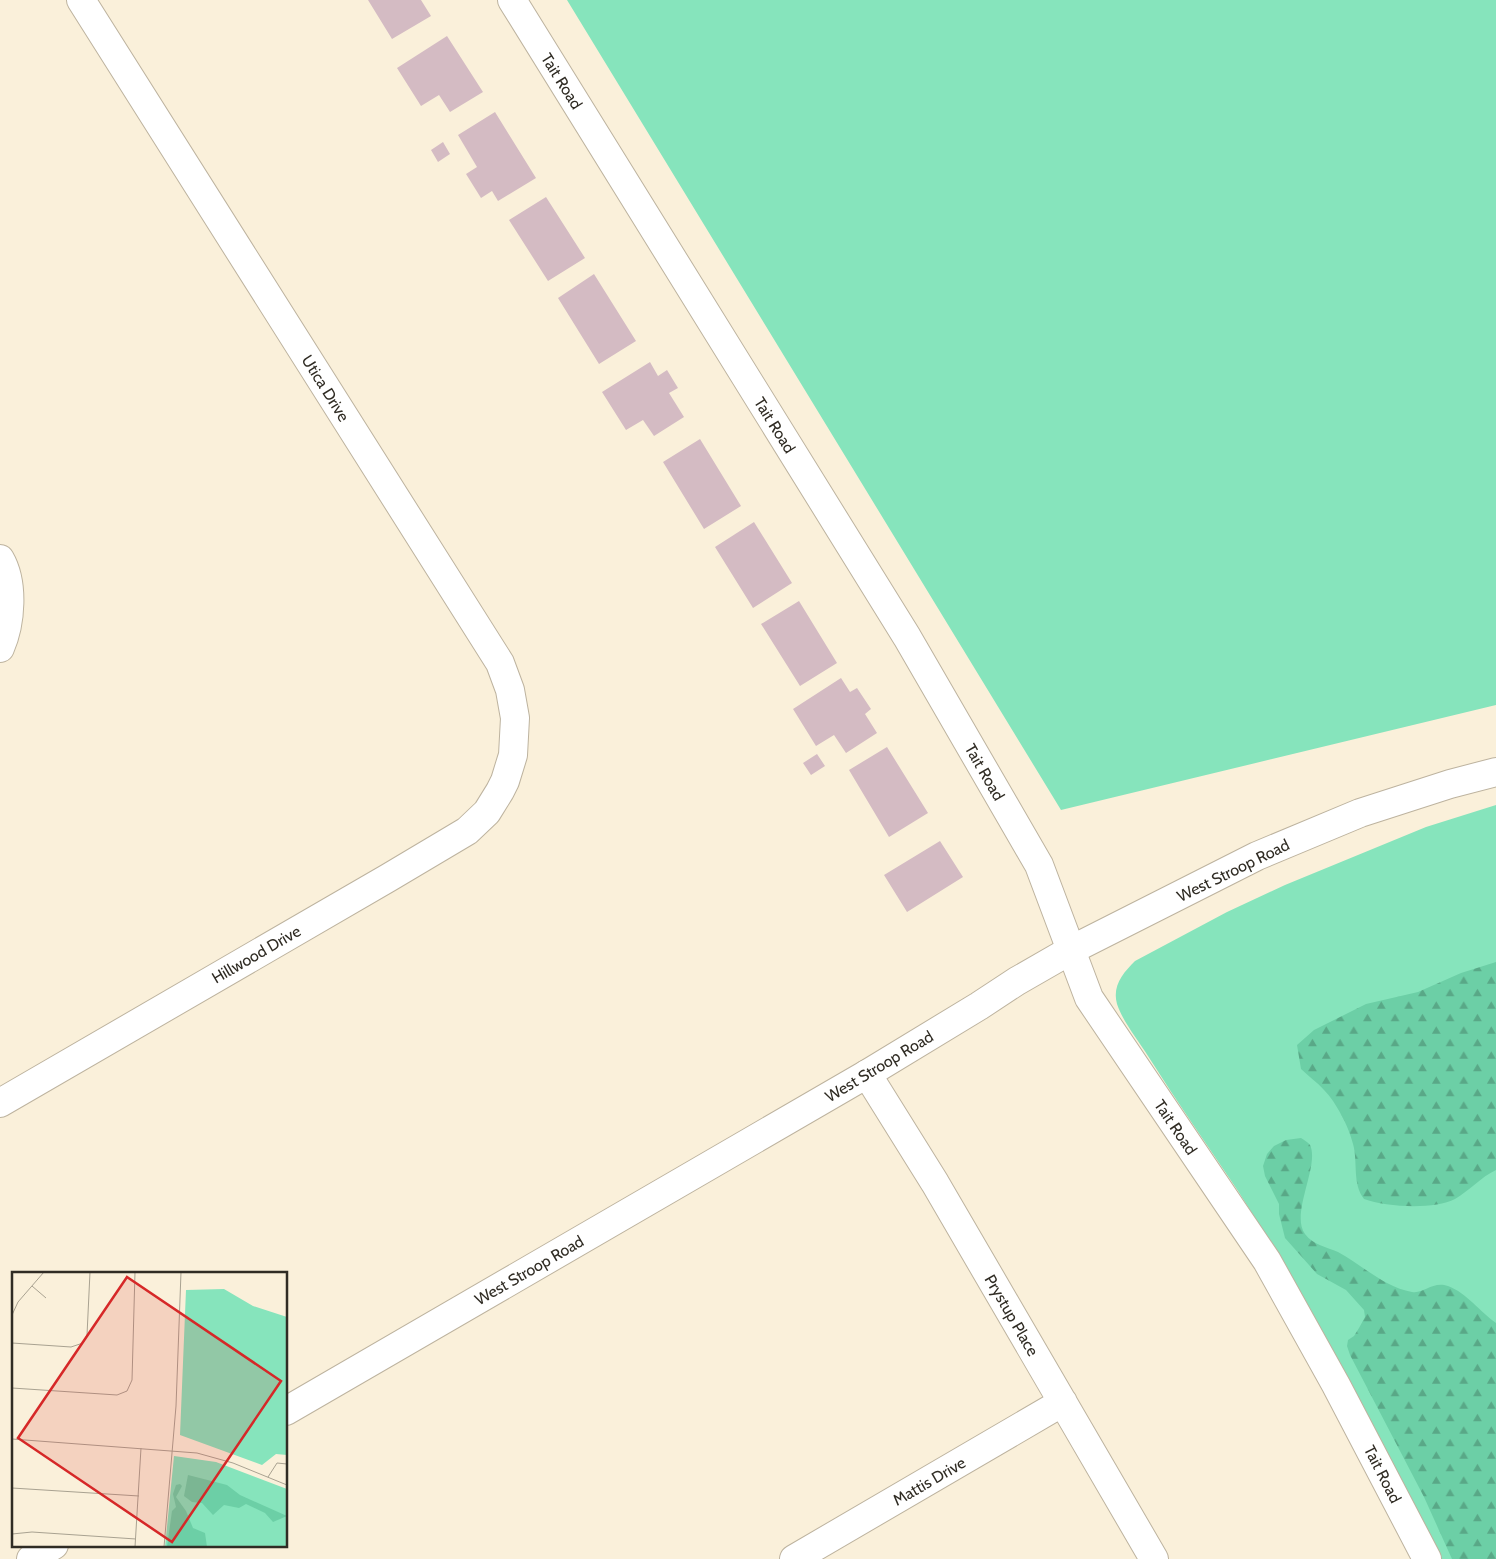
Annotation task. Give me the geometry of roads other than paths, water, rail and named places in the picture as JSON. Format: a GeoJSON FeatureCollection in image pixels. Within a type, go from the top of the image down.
{"type":"FeatureCollection","features":[{"type":"Feature","properties":{"kind":"street","name":"Utica Drive"},"geometry":{"type":"LineString","coordinates":[[81,0],[500,664],[510,690],[515,718],[513,755],[500,791]]}},
{"type":"Feature","properties":{"kind":"street","name":"Tait Road"},"geometry":{"type":"LineString","coordinates":[[512,0],[907,637],[1039,865],[1089,998],[1267,1261],[1336,1385],[1427,1559]]}},
{"type":"Feature","properties":{"kind":"street"},"geometry":{"type":"LineString","coordinates":[[0,559],[8,586],[9,617],[2,643]]}},
{"type":"Feature","properties":{"kind":"street","name":"West Stroop Road"},"geometry":{"type":"LineString","coordinates":[[288,1410],[867,1074],[980,1006],[1017,981],[1071,950],[1257,856],[1334,823],[1450,784],[1496,772]]}},
{"type":"Feature","properties":{"kind":"street","name":"Hillwood Drive"},"geometry":{"type":"LineString","coordinates":[[0,1103],[467,831],[487,812],[500,791]]}},
{"type":"Feature","properties":{"kind":"street","name":"Prystup Place"},"geometry":{"type":"LineString","coordinates":[[867,1074],[935,1183],[1154,1559]]}},
{"type":"Feature","properties":{"kind":"street","name":"Mattis Drive"},"geometry":{"type":"LineString","coordinates":[[794,1559],[1063,1402]]}},
{"type":"Feature","properties":{"kind":"street"},"geometry":{"type":"LineString","coordinates":[[31,1559],[52,1546]]}}]}
